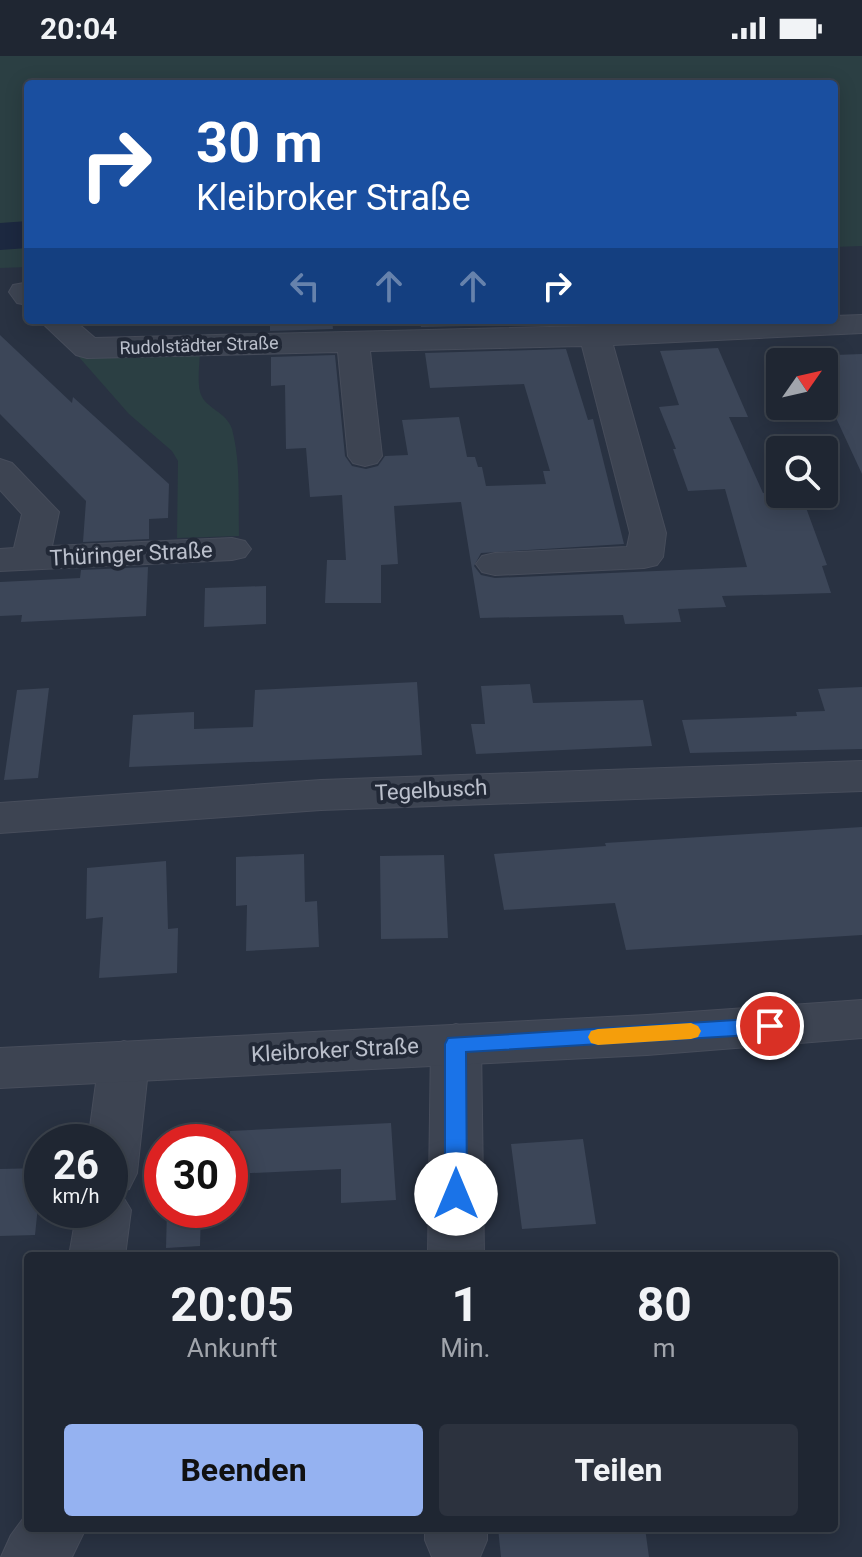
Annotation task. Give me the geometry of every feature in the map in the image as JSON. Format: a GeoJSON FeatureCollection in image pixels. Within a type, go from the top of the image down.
{"type":"FeatureCollection","features":[{"type":"Feature","properties":{"kind":"street","name":"Rudolstädter Straße"},"geometry":{"type":"LineString","coordinates":[[60,324],[87,348],[595,336],[862,324]]}},
{"type":"Feature","properties":{"kind":"street"},"geometry":{"type":"LineString","coordinates":[[495,564],[644,557],[648,533],[595,336]]}},
{"type":"Feature","properties":{"kind":"street"},"geometry":{"type":"LineString","coordinates":[[353,340],[365,456]]}},
{"type":"Feature","properties":{"kind":"street","name":"Thüringer Straße"},"geometry":{"type":"LineString","coordinates":[[0,470],[41,512],[15,559]]}},
{"type":"Feature","properties":{"kind":"street","name":"Thüringer Straße"},"geometry":{"type":"LineString","coordinates":[[15,559],[232,549]]}},
{"type":"Feature","properties":{"kind":"street","name":"Tegelbusch"},"geometry":{"type":"LineString","coordinates":[[0,818],[321,795],[862,776]]}},
{"type":"Feature","properties":{"kind":"street","name":"Kleibroker Straße"},"geometry":{"type":"LineString","coordinates":[[0,1068],[862,1019]]}},
{"type":"Feature","properties":{"kind":"street"},"geometry":{"type":"LineString","coordinates":[[456,1044],[456,1252]]}},
{"type":"Feature","properties":{"kind":"street"},"geometry":{"type":"LineString","coordinates":[[116,1124],[124,1061]]}},
{"type":"Feature","properties":{"kind":"street"},"geometry":{"type":"LineString","coordinates":[[98,1252],[101,1228]]}},
{"type":"Feature","properties":{"kind":"street"},"geometry":{"type":"LineString","coordinates":[[33,1557],[52,1532]]}},
{"type":"Feature","properties":{"kind":"green space"},"geometry":{"type":"Polygon","coordinates":[[[0,56],[862,56],[862,246],[838,247],[838,80],[24,80],[24,267],[0,268],[0,56]]]}},
{"type":"Feature","properties":{"kind":"green space"},"geometry":{"type":"Polygon","coordinates":[[[200,348],[200,392],[206,402],[229,423],[235,442],[239,536],[177,538],[178,461],[172,451],[129,414],[78,356],[200,348]]]}},
{"type":"Feature","properties":{"kind":"water"},"geometry":{"type":"Polygon","coordinates":[[[24,221],[24,248],[0,250],[0,223],[24,221]]]}},
{"type":"Feature","properties":{"kind":"building"},"geometry":{"type":"Polygon","coordinates":[[[270,324],[332,324],[333,329],[270,331],[270,324]]]}},
{"type":"Feature","properties":{"kind":"building"},"geometry":{"type":"Polygon","coordinates":[[[420,324],[557,324],[421,327],[420,324]]]}},
{"type":"Feature","properties":{"kind":"building"},"geometry":{"type":"Polygon","coordinates":[[[0,335],[72,403],[73,397],[169,484],[168,518],[149,519],[149,539],[83,542],[86,501],[0,414],[0,335]]]}},
{"type":"Feature","properties":{"kind":"building"},"geometry":{"type":"Polygon","coordinates":[[[718,348],[748,417],[729,417],[763,493],[766,493],[766,508],[806,508],[827,565],[822,566],[831,593],[722,596],[726,607],[678,609],[681,622],[625,624],[623,615],[480,618],[461,502],[394,506],[398,564],[381,565],[381,603],[325,603],[327,560],[346,560],[342,495],[310,497],[306,448],[286,449],[285,385],[271,386],[271,357],[335,355],[345,456],[352,466],[366,469],[378,466],[385,456],[408,455],[402,420],[459,417],[467,457],[475,457],[478,467],[482,467],[486,486],[546,484],[543,471],[550,471],[524,384],[430,388],[425,353],[566,349],[588,420],[593,419],[624,544],[481,553],[474,566],[481,575],[495,578],[747,567],[725,489],[688,491],[659,407],[679,405],[660,351],[718,348]]]}},
{"type":"Feature","properties":{"kind":"building"},"geometry":{"type":"Polygon","coordinates":[[[862,354],[862,474],[837,420],[838,355],[862,354]]]}},
{"type":"Feature","properties":{"kind":"building"},"geometry":{"type":"Polygon","coordinates":[[[148,567],[146,616],[21,622],[22,615],[0,616],[0,582],[80,578],[81,570],[148,567]]]}},
{"type":"Feature","properties":{"kind":"building"},"geometry":{"type":"Polygon","coordinates":[[[266,586],[266,624],[204,627],[205,588],[266,586]]]}},
{"type":"Feature","properties":{"kind":"building"},"geometry":{"type":"Polygon","coordinates":[[[417,682],[422,755],[129,767],[133,715],[194,712],[194,729],[253,727],[255,690],[417,682]]]}},
{"type":"Feature","properties":{"kind":"building"},"geometry":{"type":"Polygon","coordinates":[[[530,684],[533,703],[643,700],[652,746],[476,754],[471,724],[485,724],[481,686],[530,684]]]}},
{"type":"Feature","properties":{"kind":"building"},"geometry":{"type":"Polygon","coordinates":[[[862,687],[862,749],[690,753],[682,720],[797,716],[796,712],[825,711],[818,689],[862,687]]]}},
{"type":"Feature","properties":{"kind":"building"},"geometry":{"type":"Polygon","coordinates":[[[49,688],[38,778],[4,780],[17,690],[49,688]]]}},
{"type":"Feature","properties":{"kind":"building"},"geometry":{"type":"Polygon","coordinates":[[[862,827],[862,935],[626,950],[615,903],[504,910],[494,854],[606,846],[605,843],[862,827]]]}},
{"type":"Feature","properties":{"kind":"building"},"geometry":{"type":"Polygon","coordinates":[[[304,854],[305,902],[317,901],[319,947],[246,951],[247,905],[236,906],[236,857],[304,854]]]}},
{"type":"Feature","properties":{"kind":"building"},"geometry":{"type":"Polygon","coordinates":[[[444,855],[448,938],[381,939],[380,856],[444,855]]]}},
{"type":"Feature","properties":{"kind":"building"},"geometry":{"type":"Polygon","coordinates":[[[166,861],[168,929],[178,928],[177,973],[99,978],[103,917],[86,919],[87,868],[166,861]]]}},
{"type":"Feature","properties":{"kind":"building"},"geometry":{"type":"Polygon","coordinates":[[[391,1123],[396,1200],[341,1203],[341,1169],[248,1173],[248,1130],[391,1123]]]}},
{"type":"Feature","properties":{"kind":"building"},"geometry":{"type":"Polygon","coordinates":[[[583,1139],[596,1224],[522,1229],[511,1144],[583,1139]]]}},
{"type":"Feature","properties":{"kind":"building"},"geometry":{"type":"Polygon","coordinates":[[[24,1168],[24,1228],[36,1228],[35,1235],[0,1236],[0,1169],[24,1168]]]}},
{"type":"Feature","properties":{"kind":"building"},"geometry":{"type":"Polygon","coordinates":[[[167,1228],[200,1228],[200,1246],[166,1248],[167,1228]]]}},
{"type":"Feature","properties":{"kind":"building"},"geometry":{"type":"Polygon","coordinates":[[[498,1532],[646,1532],[649,1557],[501,1557],[498,1532]]]}},
{"type":"Feature","properties":{"kind":"slow traffic"},"geometry":{"type":"LineString","coordinates":[[598,1037],[691,1031]]}},
{"type":"Feature","properties":{"kind":"route"},"geometry":{"type":"LineString","coordinates":[[456,1194],[456,1044],[770,1026]]}}]}
